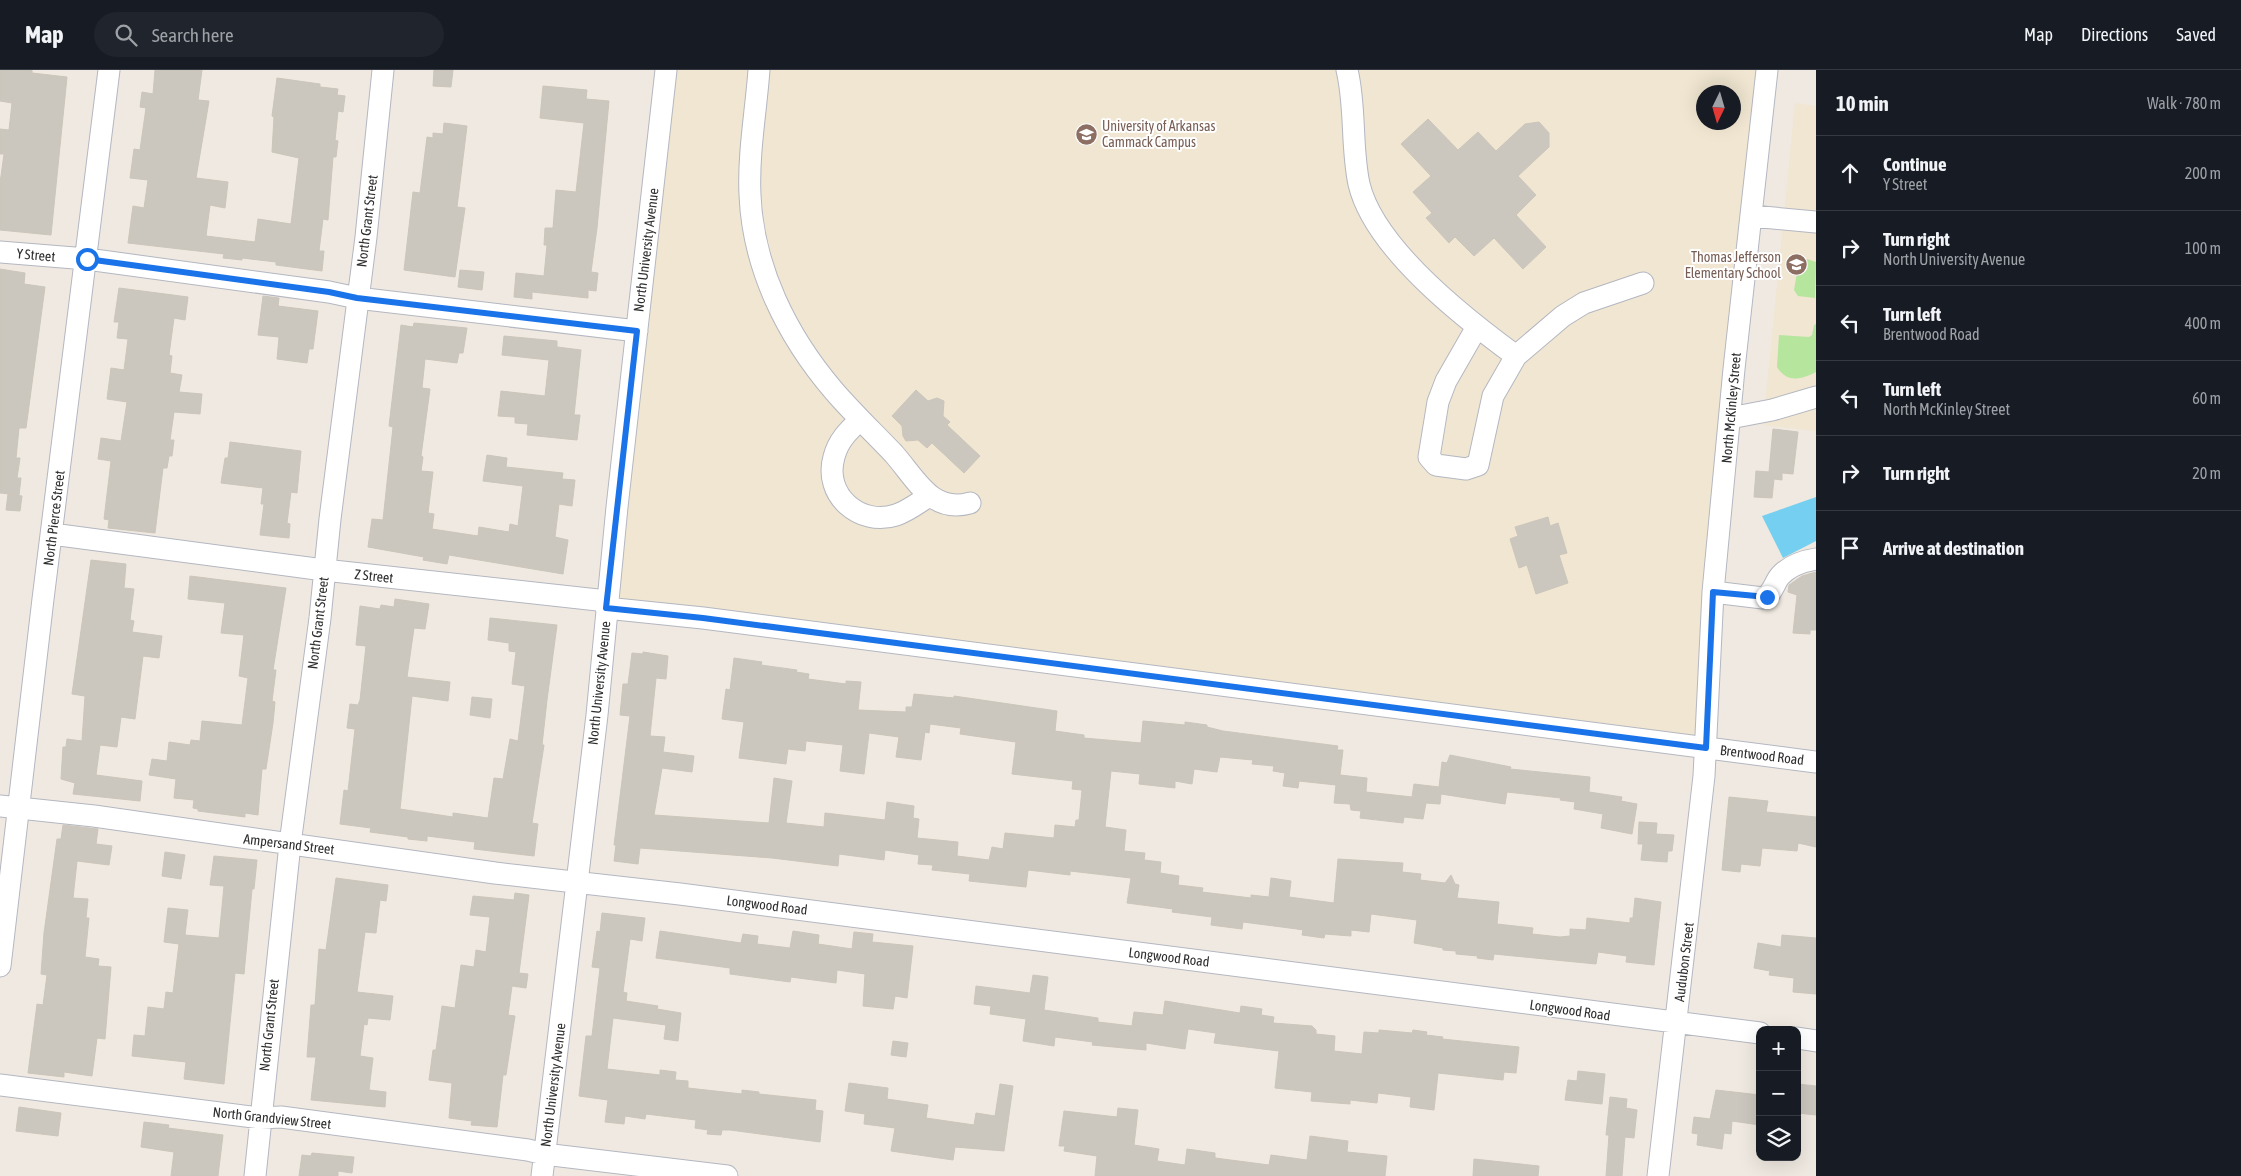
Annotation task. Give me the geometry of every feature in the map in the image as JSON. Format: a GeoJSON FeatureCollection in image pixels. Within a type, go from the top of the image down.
{"type":"FeatureCollection","features":[{"type":"Feature","properties":{"kind":"street","name":"North Pierce Street"},"geometry":{"type":"LineString","coordinates":[[0,966],[10,807],[52,534],[109,70]]}},
{"type":"Feature","properties":{"kind":"street","name":"North Grant Street"},"geometry":{"type":"LineString","coordinates":[[255,1176],[290,844],[366,237],[384,70]]}},
{"type":"Feature","properties":{"kind":"street","name":"North University Avenue"},"geometry":{"type":"LineString","coordinates":[[542,1176],[577,883],[666,70]]}},
{"type":"Feature","properties":{"kind":"street"},"geometry":{"type":"LineString","coordinates":[[759,70],[750,195],[764,271],[784,320],[833,390],[908,469],[929,496],[948,505],[958,507],[970,503]]}},
{"type":"Feature","properties":{"kind":"street"},"geometry":{"type":"LineString","coordinates":[[1347,70],[1358,173],[1369,214],[1401,254],[1449,303],[1476,327],[1516,356]]}},
{"type":"Feature","properties":{"kind":"street","name":"North McKinley Street"},"geometry":{"type":"LineString","coordinates":[[1706,748],[1713,592],[1767,70]]}},
{"type":"Feature","properties":{"kind":"street"},"geometry":{"type":"LineString","coordinates":[[1752,216],[1816,222]]}},
{"type":"Feature","properties":{"kind":"street","name":"Y Street"},"geometry":{"type":"LineString","coordinates":[[0,252],[87,259],[329,292],[357,298],[637,331]]}},
{"type":"Feature","properties":{"kind":"street"},"geometry":{"type":"LineString","coordinates":[[1476,327],[1446,382],[1435,411],[1429,456],[1436,465],[1466,469],[1478,464],[1493,396],[1516,356],[1563,316],[1584,303],[1643,283]]}},
{"type":"Feature","properties":{"kind":"street"},"geometry":{"type":"LineString","coordinates":[[1730,418],[1772,410],[1816,397]]}},
{"type":"Feature","properties":{"kind":"street"},"geometry":{"type":"LineString","coordinates":[[860,420],[841,441],[833,459],[832,480],[842,500],[851,510],[871,518],[884,518],[906,511],[929,496]]}},
{"type":"Feature","properties":{"kind":"street","name":"Z Street"},"geometry":{"type":"LineString","coordinates":[[52,534],[324,570],[607,604]]}},
{"type":"Feature","properties":{"kind":"street"},"geometry":{"type":"LineString","coordinates":[[1713,592],[1763,598],[1770,594],[1781,575],[1790,568],[1801,562],[1816,559]]}},
{"type":"Feature","properties":{"kind":"street","name":"Brentwood Road"},"geometry":{"type":"LineString","coordinates":[[607,604],[1816,762]]}},
{"type":"Feature","properties":{"kind":"street","name":"Audubon Street"},"geometry":{"type":"LineString","coordinates":[[1658,1176],[1677,1024],[1706,748]]}},
{"type":"Feature","properties":{"kind":"street","name":"Ampersand Street"},"geometry":{"type":"LineString","coordinates":[[10,807],[94,816],[577,883]]}},
{"type":"Feature","properties":{"kind":"street","name":"Longwood Road"},"geometry":{"type":"LineString","coordinates":[[577,883],[680,894],[1677,1024],[1756,1033]]}},
{"type":"Feature","properties":{"kind":"street"},"geometry":{"type":"LineString","coordinates":[[1801,1039],[1816,1041]]}},
{"type":"Feature","properties":{"kind":"street","name":"North Grandview Street"},"geometry":{"type":"LineString","coordinates":[[0,1085],[260,1118],[291,1118],[528,1150],[544,1154],[727,1176]]}},
{"type":"Feature","properties":{"kind":"shaded area"},"geometry":{"type":"Polygon","coordinates":[[[666,70],[1767,70],[1706,748],[606,608],[666,70]]]}},
{"type":"Feature","properties":{"kind":"shaded area","name":"Thomas Jefferson Elementary School"},"geometry":{"type":"Polygon","coordinates":[[[1795,103],[1816,106],[1816,431],[1763,425],[1795,103]]]}},
{"type":"Feature","properties":{"kind":"green space"},"geometry":{"type":"Polygon","coordinates":[[[1807,259],[1816,262],[1815,298],[1798,296],[1794,290],[1798,267],[1807,259]]]}},
{"type":"Feature","properties":{"kind":"green space"},"geometry":{"type":"Polygon","coordinates":[[[1816,324],[1816,372],[1799,378],[1785,376],[1777,367],[1779,335],[1809,337],[1812,335],[1814,325],[1816,324]]]}},
{"type":"Feature","properties":{"kind":"water"},"geometry":{"type":"Polygon","coordinates":[[[1816,497],[1816,541],[1783,558],[1762,516],[1816,497]]]}},
{"type":"Feature","properties":{"kind":"building"},"geometry":{"type":"Polygon","coordinates":[[[0,70],[32,70],[32,73],[67,77],[51,235],[0,230],[0,183],[4,154],[0,154],[0,129],[9,130],[12,103],[0,101],[0,70]]]}},
{"type":"Feature","properties":{"kind":"building"},"geometry":{"type":"Polygon","coordinates":[[[155,70],[202,70],[198,100],[209,101],[196,178],[228,182],[225,208],[210,205],[206,236],[255,242],[258,219],[291,224],[299,158],[272,152],[274,117],[272,116],[277,78],[320,84],[320,87],[338,89],[337,95],[345,96],[343,112],[338,111],[335,140],[338,141],[336,157],[333,157],[328,220],[323,219],[319,251],[324,251],[322,271],[276,265],[276,262],[223,258],[224,254],[128,243],[133,206],[144,208],[148,180],[130,178],[134,149],[140,150],[146,108],[140,107],[142,92],[153,94],[155,70]]]}},
{"type":"Feature","properties":{"kind":"building"},"geometry":{"type":"Polygon","coordinates":[[[434,70],[453,70],[451,87],[433,86],[434,70]]]}},
{"type":"Feature","properties":{"kind":"building"},"geometry":{"type":"Polygon","coordinates":[[[543,86],[587,90],[586,99],[609,101],[591,272],[598,273],[596,291],[588,290],[588,298],[532,292],[532,299],[514,297],[516,273],[544,276],[547,245],[544,245],[545,228],[553,228],[556,190],[576,192],[584,123],[540,118],[543,86]]]}},
{"type":"Feature","properties":{"kind":"building"},"geometry":{"type":"Polygon","coordinates":[[[1428,119],[1458,150],[1478,132],[1496,151],[1525,124],[1539,122],[1549,133],[1549,147],[1518,176],[1536,195],[1516,215],[1546,247],[1523,269],[1494,238],[1474,256],[1455,237],[1449,243],[1426,218],[1432,213],[1413,192],[1431,176],[1401,144],[1428,119]]]}},
{"type":"Feature","properties":{"kind":"building"},"geometry":{"type":"Polygon","coordinates":[[[444,123],[467,126],[457,207],[465,208],[455,277],[404,270],[413,192],[420,193],[427,137],[433,138],[433,133],[443,134],[444,123]]]}},
{"type":"Feature","properties":{"kind":"building"},"geometry":{"type":"Polygon","coordinates":[[[0,269],[25,273],[24,284],[45,287],[26,428],[19,428],[16,458],[20,458],[17,478],[21,478],[19,495],[0,493],[0,269]]]}},
{"type":"Feature","properties":{"kind":"building"},"geometry":{"type":"Polygon","coordinates":[[[460,270],[484,272],[482,290],[458,287],[460,270]]]}},
{"type":"Feature","properties":{"kind":"building"},"geometry":{"type":"Polygon","coordinates":[[[119,288],[188,297],[185,320],[174,318],[169,355],[172,356],[170,373],[182,375],[179,392],[202,394],[200,414],[174,412],[170,440],[174,440],[172,456],[169,456],[167,468],[163,468],[155,533],[108,528],[109,520],[104,519],[111,461],[98,459],[101,438],[121,441],[127,402],[107,399],[111,368],[124,370],[128,339],[117,338],[119,322],[114,322],[119,288]]]}},
{"type":"Feature","properties":{"kind":"building"},"geometry":{"type":"Polygon","coordinates":[[[263,296],[279,298],[278,306],[318,311],[313,349],[309,349],[307,363],[277,359],[279,337],[258,335],[263,296]]]}},
{"type":"Feature","properties":{"kind":"building"},"geometry":{"type":"Polygon","coordinates":[[[414,323],[467,328],[463,353],[459,353],[457,363],[425,359],[422,388],[430,389],[421,456],[423,457],[421,471],[433,472],[428,513],[434,514],[432,529],[478,536],[479,527],[509,532],[510,524],[518,526],[523,486],[483,481],[487,455],[507,458],[506,467],[563,473],[562,479],[575,480],[572,506],[559,504],[555,537],[568,540],[563,574],[449,555],[447,564],[423,560],[424,557],[368,547],[372,519],[383,520],[393,427],[389,426],[401,325],[413,327],[414,323]]]}},
{"type":"Feature","properties":{"kind":"building"},"geometry":{"type":"Polygon","coordinates":[[[504,336],[557,341],[557,347],[581,350],[574,415],[580,415],[577,440],[527,435],[528,424],[515,423],[515,417],[498,416],[501,391],[545,396],[549,360],[502,355],[504,336]]]}},
{"type":"Feature","properties":{"kind":"building"},"geometry":{"type":"Polygon","coordinates":[[[916,390],[928,401],[937,398],[944,401],[943,416],[950,422],[947,425],[980,456],[964,473],[932,443],[927,448],[918,440],[906,441],[903,436],[902,426],[892,416],[916,390]]]}},
{"type":"Feature","properties":{"kind":"building"},"geometry":{"type":"Polygon","coordinates":[[[1773,429],[1798,432],[1793,474],[1782,473],[1782,480],[1774,479],[1772,498],[1754,497],[1756,471],[1769,472],[1773,429]]]}},
{"type":"Feature","properties":{"kind":"building"},"geometry":{"type":"Polygon","coordinates":[[[230,442],[301,451],[297,493],[291,492],[287,523],[290,524],[289,538],[260,535],[264,504],[261,504],[263,488],[221,483],[230,442]]]}},
{"type":"Feature","properties":{"kind":"building"},"geometry":{"type":"Polygon","coordinates":[[[8,494],[22,496],[20,511],[6,510],[8,494]]]}},
{"type":"Feature","properties":{"kind":"building"},"geometry":{"type":"Polygon","coordinates":[[[1548,517],[1550,526],[1558,523],[1567,553],[1559,555],[1568,583],[1536,594],[1527,565],[1519,568],[1510,539],[1518,536],[1515,527],[1548,517]]]}},
{"type":"Feature","properties":{"kind":"building"},"geometry":{"type":"Polygon","coordinates":[[[91,560],[126,564],[124,588],[134,589],[130,620],[134,621],[132,632],[162,636],[159,658],[143,656],[135,719],[121,717],[117,747],[100,745],[96,775],[142,781],[140,801],[73,794],[75,783],[61,779],[63,747],[66,747],[67,739],[82,741],[85,696],[72,694],[91,560]]]}},
{"type":"Feature","properties":{"kind":"building"},"geometry":{"type":"Polygon","coordinates":[[[1816,572],[1816,630],[1810,630],[1810,634],[1793,633],[1797,595],[1788,592],[1789,585],[1802,576],[1816,572]]]}},
{"type":"Feature","properties":{"kind":"building"},"geometry":{"type":"Polygon","coordinates":[[[190,576],[286,588],[273,670],[276,670],[272,701],[275,702],[273,723],[266,769],[262,769],[258,815],[245,813],[245,817],[198,811],[198,809],[193,808],[194,800],[174,798],[176,779],[149,775],[152,759],[167,761],[169,742],[190,745],[191,740],[200,741],[202,721],[242,725],[248,678],[239,676],[244,635],[221,633],[225,603],[188,599],[190,576]]]}},
{"type":"Feature","properties":{"kind":"building"},"geometry":{"type":"Polygon","coordinates":[[[395,599],[429,604],[425,629],[414,628],[407,677],[450,682],[448,701],[412,696],[400,809],[453,817],[453,813],[488,818],[494,778],[503,779],[510,739],[518,741],[525,686],[512,684],[516,652],[509,651],[509,643],[488,640],[490,618],[557,625],[542,745],[544,745],[532,823],[538,824],[534,856],[474,849],[475,842],[427,836],[427,841],[408,839],[408,837],[370,832],[371,828],[340,824],[344,790],[348,791],[355,729],[347,728],[350,704],[358,705],[360,700],[366,646],[356,645],[360,606],[380,609],[381,605],[394,607],[395,599]]]}},
{"type":"Feature","properties":{"kind":"building"},"geometry":{"type":"Polygon","coordinates":[[[643,652],[668,656],[666,679],[656,678],[650,736],[665,737],[663,752],[694,756],[692,772],[662,768],[654,815],[769,823],[774,778],[792,781],[786,823],[824,827],[825,813],[885,820],[887,802],[914,806],[913,818],[919,819],[917,838],[958,842],[957,856],[989,860],[992,847],[1003,849],[1005,833],[1054,838],[1055,825],[1075,827],[1076,820],[1079,820],[1082,790],[1072,789],[1073,781],[1012,774],[1016,742],[960,734],[961,728],[930,724],[929,733],[925,732],[921,760],[896,757],[899,737],[869,733],[864,774],[840,771],[843,745],[806,741],[805,751],[788,749],[786,764],[739,758],[744,722],[722,719],[726,689],[730,690],[734,658],[762,662],[761,665],[797,670],[796,672],[809,674],[808,679],[846,684],[846,681],[861,682],[858,710],[906,712],[906,707],[912,707],[914,694],[954,698],[954,696],[1057,711],[1055,731],[1084,735],[1084,738],[1141,743],[1143,721],[1185,725],[1185,722],[1207,725],[1207,727],[1223,731],[1338,746],[1337,750],[1343,750],[1340,775],[1367,778],[1366,792],[1412,797],[1414,784],[1439,787],[1442,762],[1447,763],[1450,755],[1511,767],[1510,769],[1590,777],[1589,792],[1622,797],[1621,801],[1637,804],[1632,834],[1601,828],[1603,814],[1574,809],[1575,802],[1560,800],[1561,798],[1507,792],[1505,804],[1441,794],[1440,804],[1426,803],[1423,819],[1404,817],[1403,823],[1360,818],[1361,811],[1351,810],[1350,804],[1334,803],[1336,785],[1299,781],[1298,788],[1283,786],[1285,773],[1273,771],[1274,766],[1252,764],[1253,760],[1220,757],[1217,772],[1194,769],[1192,784],[1175,781],[1175,788],[1139,784],[1140,774],[1111,771],[1105,827],[1126,830],[1124,851],[1145,853],[1144,860],[1161,862],[1160,873],[1179,876],[1178,885],[1203,888],[1202,892],[1251,898],[1251,895],[1269,897],[1271,878],[1291,881],[1289,897],[1334,903],[1338,859],[1403,863],[1402,872],[1421,874],[1420,880],[1445,883],[1451,875],[1455,884],[1459,885],[1457,898],[1499,902],[1497,924],[1533,928],[1532,934],[1560,937],[1570,936],[1570,929],[1586,930],[1587,918],[1630,923],[1630,918],[1633,918],[1635,898],[1661,902],[1654,965],[1626,962],[1627,956],[1598,952],[1596,964],[1494,954],[1493,960],[1477,958],[1478,956],[1456,954],[1456,951],[1414,943],[1417,920],[1371,914],[1369,932],[1351,930],[1351,936],[1325,934],[1324,938],[1302,935],[1303,930],[1243,922],[1242,929],[1211,925],[1212,917],[1172,912],[1173,909],[1127,903],[1131,878],[1070,871],[1070,875],[1028,870],[1026,887],[969,881],[970,874],[932,870],[933,865],[918,864],[919,855],[885,850],[884,860],[839,854],[838,866],[772,858],[640,848],[638,864],[614,861],[616,845],[614,845],[630,716],[620,715],[623,684],[628,684],[632,653],[643,654],[643,652]]]}},
{"type":"Feature","properties":{"kind":"building"},"geometry":{"type":"Polygon","coordinates":[[[472,697],[492,699],[490,718],[470,715],[472,697]]]}},
{"type":"Feature","properties":{"kind":"building"},"geometry":{"type":"Polygon","coordinates":[[[1729,797],[1768,801],[1766,812],[1816,817],[1816,847],[1798,843],[1797,851],[1762,848],[1760,866],[1741,864],[1740,872],[1722,870],[1729,797]]]}},
{"type":"Feature","properties":{"kind":"building"},"geometry":{"type":"Polygon","coordinates":[[[1639,822],[1657,823],[1656,834],[1674,835],[1672,851],[1668,851],[1667,862],[1641,860],[1643,844],[1638,844],[1639,822]]]}},
{"type":"Feature","properties":{"kind":"building"},"geometry":{"type":"Polygon","coordinates":[[[63,825],[98,829],[96,844],[112,846],[109,865],[77,861],[73,898],[88,899],[86,918],[89,918],[85,957],[99,959],[98,966],[111,967],[105,1039],[97,1038],[92,1076],[64,1072],[64,1077],[28,1073],[37,1004],[43,1005],[47,975],[41,974],[44,933],[57,839],[61,839],[63,825]]]}},
{"type":"Feature","properties":{"kind":"building"},"geometry":{"type":"Polygon","coordinates":[[[165,852],[185,855],[181,879],[162,876],[165,852]]]}},
{"type":"Feature","properties":{"kind":"building"},"geometry":{"type":"Polygon","coordinates":[[[214,856],[257,860],[254,889],[252,889],[244,974],[235,973],[224,1084],[184,1079],[186,1062],[132,1056],[134,1035],[145,1036],[148,1007],[164,1009],[166,992],[173,993],[179,944],[164,942],[168,908],[188,910],[185,935],[219,938],[224,886],[210,885],[214,856]]]}},
{"type":"Feature","properties":{"kind":"building"},"geometry":{"type":"Polygon","coordinates":[[[336,878],[388,885],[386,901],[380,900],[376,933],[365,932],[357,992],[393,996],[390,1020],[368,1018],[367,1025],[364,1024],[360,1056],[373,1058],[369,1090],[386,1092],[385,1107],[311,1100],[316,1057],[307,1057],[311,1005],[315,1005],[319,949],[326,950],[336,878]]]}},
{"type":"Feature","properties":{"kind":"building"},"geometry":{"type":"Polygon","coordinates":[[[515,893],[529,895],[519,973],[528,974],[526,988],[512,986],[508,1015],[515,1016],[506,1075],[503,1075],[497,1127],[471,1125],[472,1121],[449,1118],[452,1083],[429,1080],[433,1050],[436,1050],[442,1006],[455,1008],[461,965],[474,967],[476,950],[486,952],[490,917],[470,915],[473,896],[514,900],[515,893]]]}},
{"type":"Feature","properties":{"kind":"building"},"geometry":{"type":"Polygon","coordinates":[[[602,913],[645,918],[642,941],[630,939],[623,992],[627,993],[626,1001],[658,1006],[657,1009],[681,1013],[678,1041],[664,1039],[666,1025],[613,1018],[607,1069],[660,1075],[660,1070],[676,1072],[675,1080],[688,1081],[688,1088],[742,1094],[742,1090],[759,1092],[759,1094],[816,1100],[815,1110],[823,1111],[820,1142],[730,1130],[722,1130],[721,1135],[707,1134],[708,1130],[695,1128],[696,1120],[646,1114],[645,1119],[625,1116],[624,1124],[605,1122],[608,1100],[579,1096],[586,1036],[592,1036],[600,968],[592,967],[597,931],[600,932],[602,913]]]}},
{"type":"Feature","properties":{"kind":"building"},"geometry":{"type":"Polygon","coordinates":[[[660,931],[741,943],[743,934],[758,936],[757,944],[790,948],[793,931],[819,935],[818,944],[852,949],[854,932],[873,934],[872,942],[913,946],[907,998],[895,996],[893,1009],[863,1006],[865,974],[837,970],[836,983],[791,977],[790,982],[730,974],[730,968],[656,958],[660,931]]]}},
{"type":"Feature","properties":{"kind":"building"},"geometry":{"type":"Polygon","coordinates":[[[1782,935],[1816,938],[1816,994],[1793,992],[1794,978],[1769,975],[1770,971],[1754,968],[1758,943],[1781,947],[1782,935]]]}},
{"type":"Feature","properties":{"kind":"building"},"geometry":{"type":"Polygon","coordinates":[[[1033,975],[1048,977],[1044,1010],[1098,1018],[1098,1022],[1132,1026],[1134,1012],[1163,1015],[1165,1001],[1240,1013],[1241,1006],[1262,1009],[1261,1015],[1274,1017],[1273,1023],[1312,1026],[1316,1030],[1316,1034],[1335,1036],[1334,1051],[1362,1054],[1364,1032],[1379,1033],[1379,1030],[1412,1033],[1413,1030],[1427,1032],[1426,1035],[1443,1037],[1442,1039],[1519,1047],[1516,1073],[1504,1072],[1503,1080],[1438,1073],[1434,1110],[1410,1107],[1411,1097],[1378,1093],[1377,1103],[1350,1100],[1350,1104],[1311,1101],[1312,1092],[1275,1088],[1279,1051],[1214,1043],[1216,1033],[1188,1029],[1185,1049],[1146,1043],[1146,1050],[1092,1045],[1093,1042],[1055,1037],[1054,1046],[1023,1041],[1026,1019],[990,1014],[991,1006],[974,1004],[976,986],[1030,993],[1033,975]]]}},
{"type":"Feature","properties":{"kind":"building"},"geometry":{"type":"Polygon","coordinates":[[[893,1041],[908,1043],[906,1057],[891,1055],[893,1041]]]}},
{"type":"Feature","properties":{"kind":"building"},"geometry":{"type":"Polygon","coordinates":[[[1578,1071],[1605,1074],[1602,1104],[1565,1100],[1568,1080],[1577,1081],[1578,1071]]]}},
{"type":"Feature","properties":{"kind":"building"},"geometry":{"type":"Polygon","coordinates":[[[849,1083],[888,1088],[887,1099],[928,1105],[926,1118],[974,1125],[976,1113],[995,1116],[1000,1084],[1013,1086],[1004,1151],[955,1147],[953,1160],[891,1151],[895,1128],[864,1124],[865,1114],[845,1111],[849,1083]]]}},
{"type":"Feature","properties":{"kind":"building"},"geometry":{"type":"Polygon","coordinates":[[[1801,1084],[1816,1086],[1816,1115],[1801,1113],[1801,1084]]]}},
{"type":"Feature","properties":{"kind":"building"},"geometry":{"type":"Polygon","coordinates":[[[1716,1090],[1756,1095],[1756,1124],[1732,1121],[1731,1134],[1724,1133],[1722,1149],[1697,1145],[1698,1134],[1692,1133],[1694,1117],[1710,1119],[1716,1090]]]}},
{"type":"Feature","properties":{"kind":"building"},"geometry":{"type":"Polygon","coordinates":[[[1610,1097],[1627,1099],[1626,1108],[1637,1110],[1634,1138],[1625,1137],[1622,1176],[1606,1176],[1609,1135],[1606,1135],[1610,1097]]]}},
{"type":"Feature","properties":{"kind":"building"},"geometry":{"type":"Polygon","coordinates":[[[19,1107],[61,1113],[58,1136],[16,1131],[19,1107]]]}},
{"type":"Feature","properties":{"kind":"building"},"geometry":{"type":"Polygon","coordinates":[[[1118,1108],[1138,1110],[1134,1145],[1159,1149],[1157,1161],[1185,1165],[1187,1149],[1215,1153],[1215,1158],[1269,1165],[1271,1155],[1307,1160],[1310,1136],[1348,1141],[1347,1152],[1387,1156],[1385,1176],[1095,1176],[1097,1156],[1064,1151],[1065,1146],[1059,1146],[1064,1111],[1117,1117],[1118,1108]]]}},
{"type":"Feature","properties":{"kind":"building"},"geometry":{"type":"Polygon","coordinates":[[[144,1122],[169,1125],[168,1128],[223,1135],[218,1176],[171,1176],[174,1152],[141,1147],[144,1122]]]}},
{"type":"Feature","properties":{"kind":"building"},"geometry":{"type":"Polygon","coordinates":[[[312,1153],[354,1157],[352,1173],[338,1171],[338,1176],[299,1176],[302,1155],[311,1156],[312,1153]]]}},
{"type":"Feature","properties":{"kind":"building"},"geometry":{"type":"Polygon","coordinates":[[[1474,1159],[1539,1166],[1538,1176],[1473,1176],[1474,1159]]]}},
{"type":"Feature","properties":{"kind":"place","name":"University of Arkansas Cammack Campus"},"geometry":{"type":"Point","coordinates":[1086,134]}},
{"type":"Feature","properties":{"kind":"place","name":"Thomas Jefferson Elementary School"},"geometry":{"type":"Point","coordinates":[1797,265]}},
{"type":"Feature","properties":{"kind":"route"},"geometry":{"type":"LineString","coordinates":[[87,259],[265,285],[329,292],[357,298],[637,331],[606,608],[703,618],[1706,748],[1713,592],[1767,597]]}}]}
